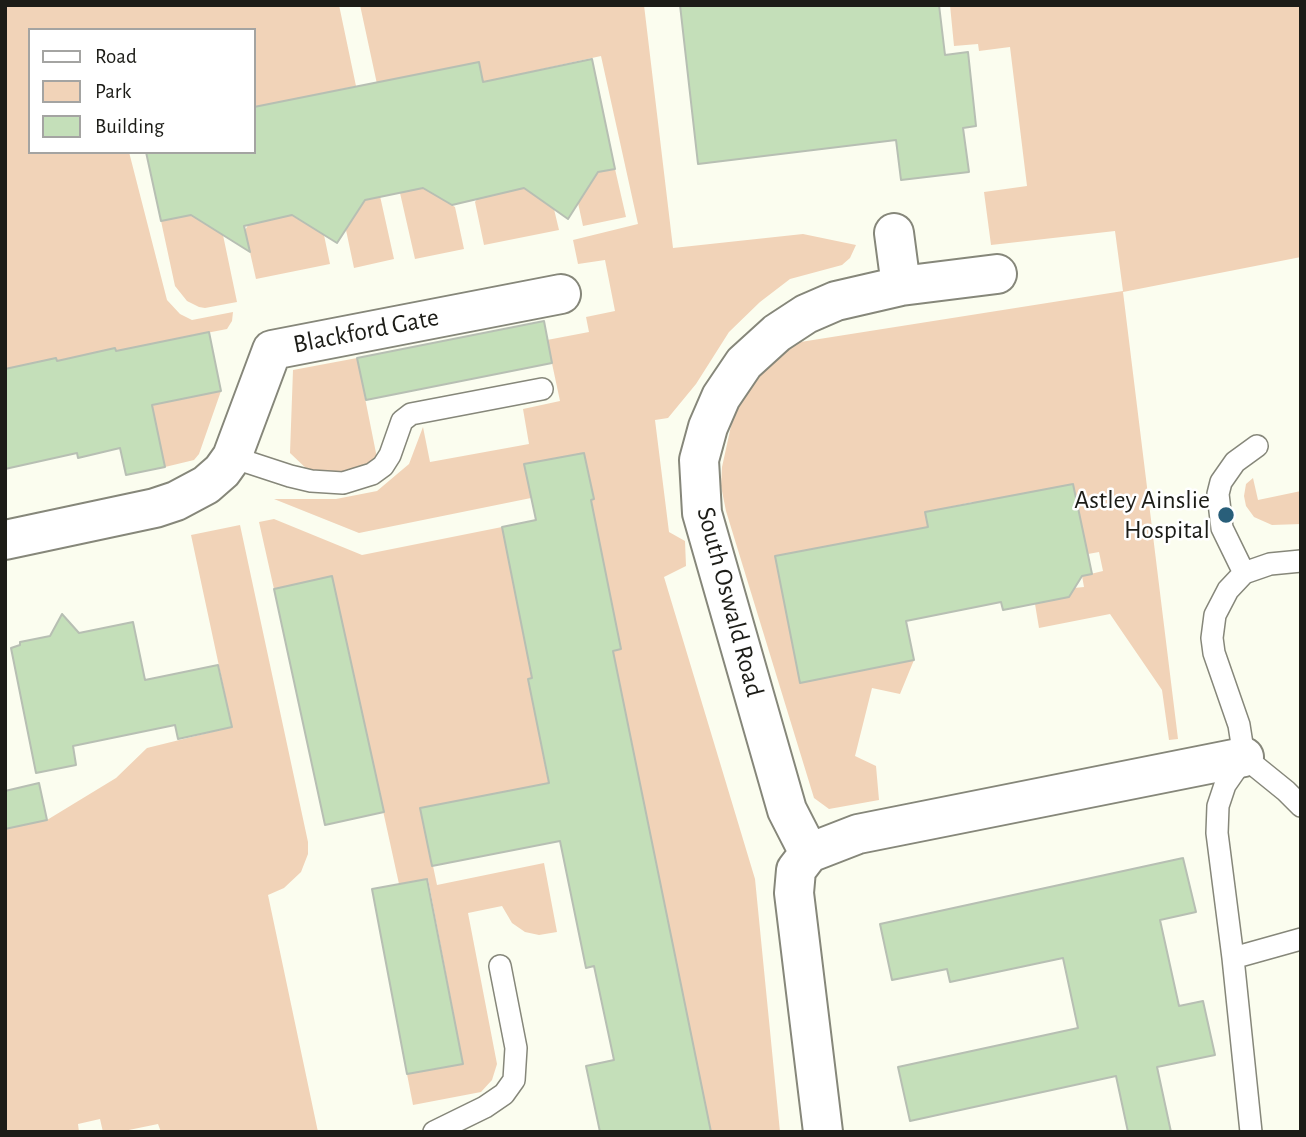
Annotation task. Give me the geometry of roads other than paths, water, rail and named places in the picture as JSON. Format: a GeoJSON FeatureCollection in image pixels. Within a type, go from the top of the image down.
{"type":"FeatureCollection","features":[{"type":"Feature","properties":{"kind":"street"},"geometry":{"type":"LineString","coordinates":[[894,233],[901,286]]}},
{"type":"Feature","properties":{"kind":"street","name":"South Oswald Road"},"geometry":{"type":"LineString","coordinates":[[809,853],[788,810],[702,513],[699,460],[708,427],[721,397],[744,363],[777,333],[806,314],[836,301],[901,286],[997,274]]}},
{"type":"Feature","properties":{"kind":"street","name":"Blackford Gate"},"geometry":{"type":"LineString","coordinates":[[5,540],[155,508],[176,501],[206,485],[222,471],[232,457],[272,350],[561,294]]}},
{"type":"Feature","properties":{"kind":"street"},"geometry":{"type":"LineString","coordinates":[[823,1132],[794,892],[796,870],[809,853],[858,834],[1244,757]]}},
{"type":"Feature","properties":{"kind":"lane"},"geometry":{"type":"LineString","coordinates":[[232,457],[311,481],[343,483],[372,474],[383,466],[390,456],[402,421],[411,414],[542,388]]}},
{"type":"Feature","properties":{"kind":"lane"},"geometry":{"type":"LineString","coordinates":[[1244,573],[1222,528],[1218,494],[1221,482],[1235,462],[1257,446]]}},
{"type":"Feature","properties":{"kind":"lane"},"geometry":{"type":"LineString","coordinates":[[1301,561],[1270,564],[1244,573],[1214,615],[1212,638],[1214,653],[1239,725],[1244,757],[1301,806]]}},
{"type":"Feature","properties":{"kind":"lane"},"geometry":{"type":"LineString","coordinates":[[1244,757],[1225,785],[1217,818],[1251,1132]]}},
{"type":"Feature","properties":{"kind":"lane"},"geometry":{"type":"LineString","coordinates":[[1233,957],[1301,939]]}},
{"type":"Feature","properties":{"kind":"lane"},"geometry":{"type":"LineString","coordinates":[[434,1132],[485,1107],[505,1094],[514,1080],[516,1048],[500,966]]}},
{"type":"Feature","properties":{"kind":"place","name":"Astley Ainslie Hospital"},"geometry":{"type":"Point","coordinates":[1226,515]}}]}
